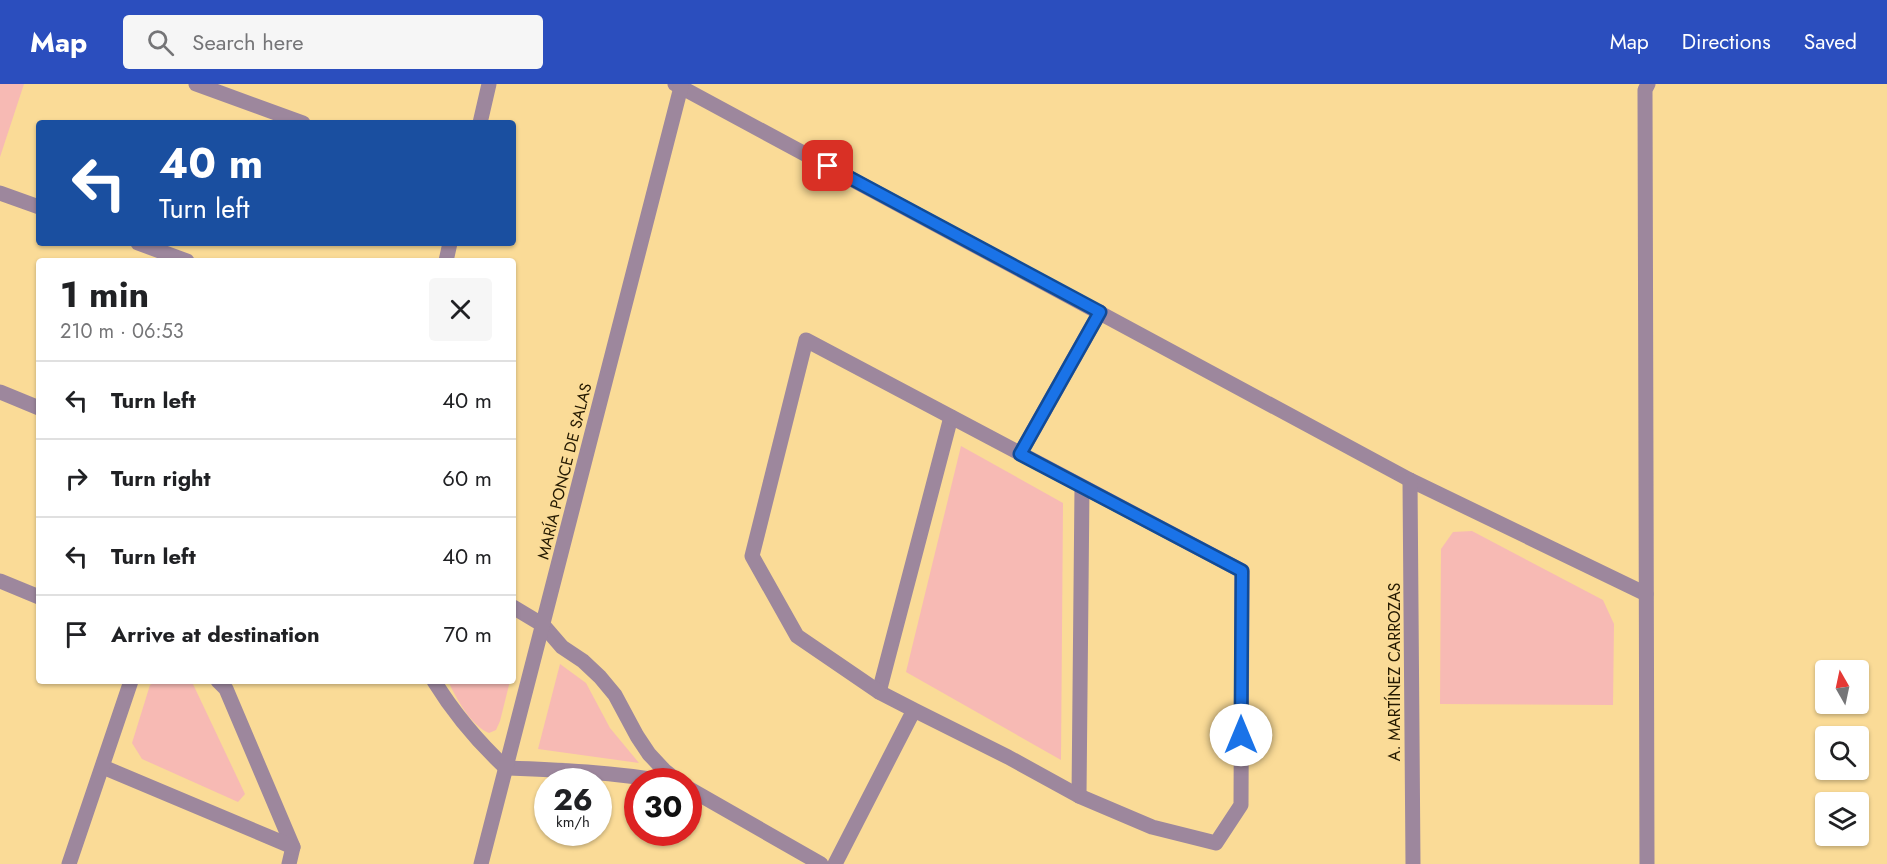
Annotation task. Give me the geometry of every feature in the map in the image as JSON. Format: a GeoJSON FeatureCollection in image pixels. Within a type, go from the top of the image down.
{"type":"FeatureCollection","features":[{"type":"Feature","properties":{"kind":"street"},"geometry":{"type":"LineString","coordinates":[[196,84],[295,120]]}},
{"type":"Feature","properties":{"kind":"street"},"geometry":{"type":"LineString","coordinates":[[481,120],[489,84]]}},
{"type":"Feature","properties":{"kind":"street"},"geometry":{"type":"LineString","coordinates":[[678,86],[1410,480],[1646,594]]}},
{"type":"Feature","properties":{"kind":"street","name":"MARÍA PONCE DE SALAS"},"geometry":{"type":"LineString","coordinates":[[481,864],[678,86]]}},
{"type":"Feature","properties":{"kind":"street"},"geometry":{"type":"LineString","coordinates":[[1642,86],[1647,864]]}},
{"type":"Feature","properties":{"kind":"street"},"geometry":{"type":"LineString","coordinates":[[0,193],[36,206]]}},
{"type":"Feature","properties":{"kind":"street"},"geometry":{"type":"LineString","coordinates":[[146,246],[179,258]]}},
{"type":"Feature","properties":{"kind":"street"},"geometry":{"type":"LineString","coordinates":[[1020,454],[1100,312]]}},
{"type":"Feature","properties":{"kind":"street"},"geometry":{"type":"LineString","coordinates":[[806,340],[1020,454],[1242,571],[1241,805],[1216,843],[1152,827],[1079,796],[1008,757],[879,692],[797,636],[752,556],[806,340]]}},
{"type":"Feature","properties":{"kind":"street"},"geometry":{"type":"LineString","coordinates":[[0,392],[36,407]]}},
{"type":"Feature","properties":{"kind":"street"},"geometry":{"type":"LineString","coordinates":[[879,692],[951,417]]}},
{"type":"Feature","properties":{"kind":"street","name":"A. MARTÍNEZ CARROZAS"},"geometry":{"type":"LineString","coordinates":[[1410,480],[1413,864]]}},
{"type":"Feature","properties":{"kind":"street"},"geometry":{"type":"LineString","coordinates":[[1079,796],[1082,487]]}},
{"type":"Feature","properties":{"kind":"street"},"geometry":{"type":"LineString","coordinates":[[0,581],[36,596]]}},
{"type":"Feature","properties":{"kind":"street"},"geometry":{"type":"LineString","coordinates":[[516,609],[543,625],[562,646],[600,677],[615,695],[637,736],[662,768]]}},
{"type":"Feature","properties":{"kind":"street"},"geometry":{"type":"LineString","coordinates":[[69,864],[130,684]]}},
{"type":"Feature","properties":{"kind":"street"},"geometry":{"type":"LineString","coordinates":[[221,684],[226,689],[293,847],[289,864]]}},
{"type":"Feature","properties":{"kind":"street"},"geometry":{"type":"LineString","coordinates":[[436,684],[474,738],[506,768],[624,774]]}},
{"type":"Feature","properties":{"kind":"street"},"geometry":{"type":"LineString","coordinates":[[835,864],[914,710]]}},
{"type":"Feature","properties":{"kind":"street"},"geometry":{"type":"LineString","coordinates":[[103,767],[293,847]]}},
{"type":"Feature","properties":{"kind":"street"},"geometry":{"type":"LineString","coordinates":[[702,796],[821,864]]}},
{"type":"Feature","properties":{"kind":"shaded area"},"geometry":{"type":"Polygon","coordinates":[[[0,84],[24,84],[0,157],[0,84]]]}},
{"type":"Feature","properties":{"kind":"shaded area"},"geometry":{"type":"Polygon","coordinates":[[[961,446],[1063,503],[1061,760],[906,672],[961,446]]]}},
{"type":"Feature","properties":{"kind":"shaded area"},"geometry":{"type":"Polygon","coordinates":[[[1472,531],[1603,600],[1614,624],[1613,705],[1440,704],[1441,549],[1453,532],[1472,531]]]}},
{"type":"Feature","properties":{"kind":"shaded area"},"geometry":{"type":"Polygon","coordinates":[[[560,664],[586,683],[610,728],[639,763],[538,749],[560,664]]]}},
{"type":"Feature","properties":{"kind":"shaded area"},"geometry":{"type":"Polygon","coordinates":[[[193,684],[245,794],[238,802],[142,759],[132,743],[150,685],[193,684]]]}},
{"type":"Feature","properties":{"kind":"shaded area"},"geometry":{"type":"Polygon","coordinates":[[[450,684],[509,684],[500,721],[496,730],[489,733],[470,718],[450,684]]]}},
{"type":"Feature","properties":{"kind":"route"},"geometry":{"type":"LineString","coordinates":[[828,166],[1100,312],[1020,454],[1242,571],[1241,735]]}}]}
